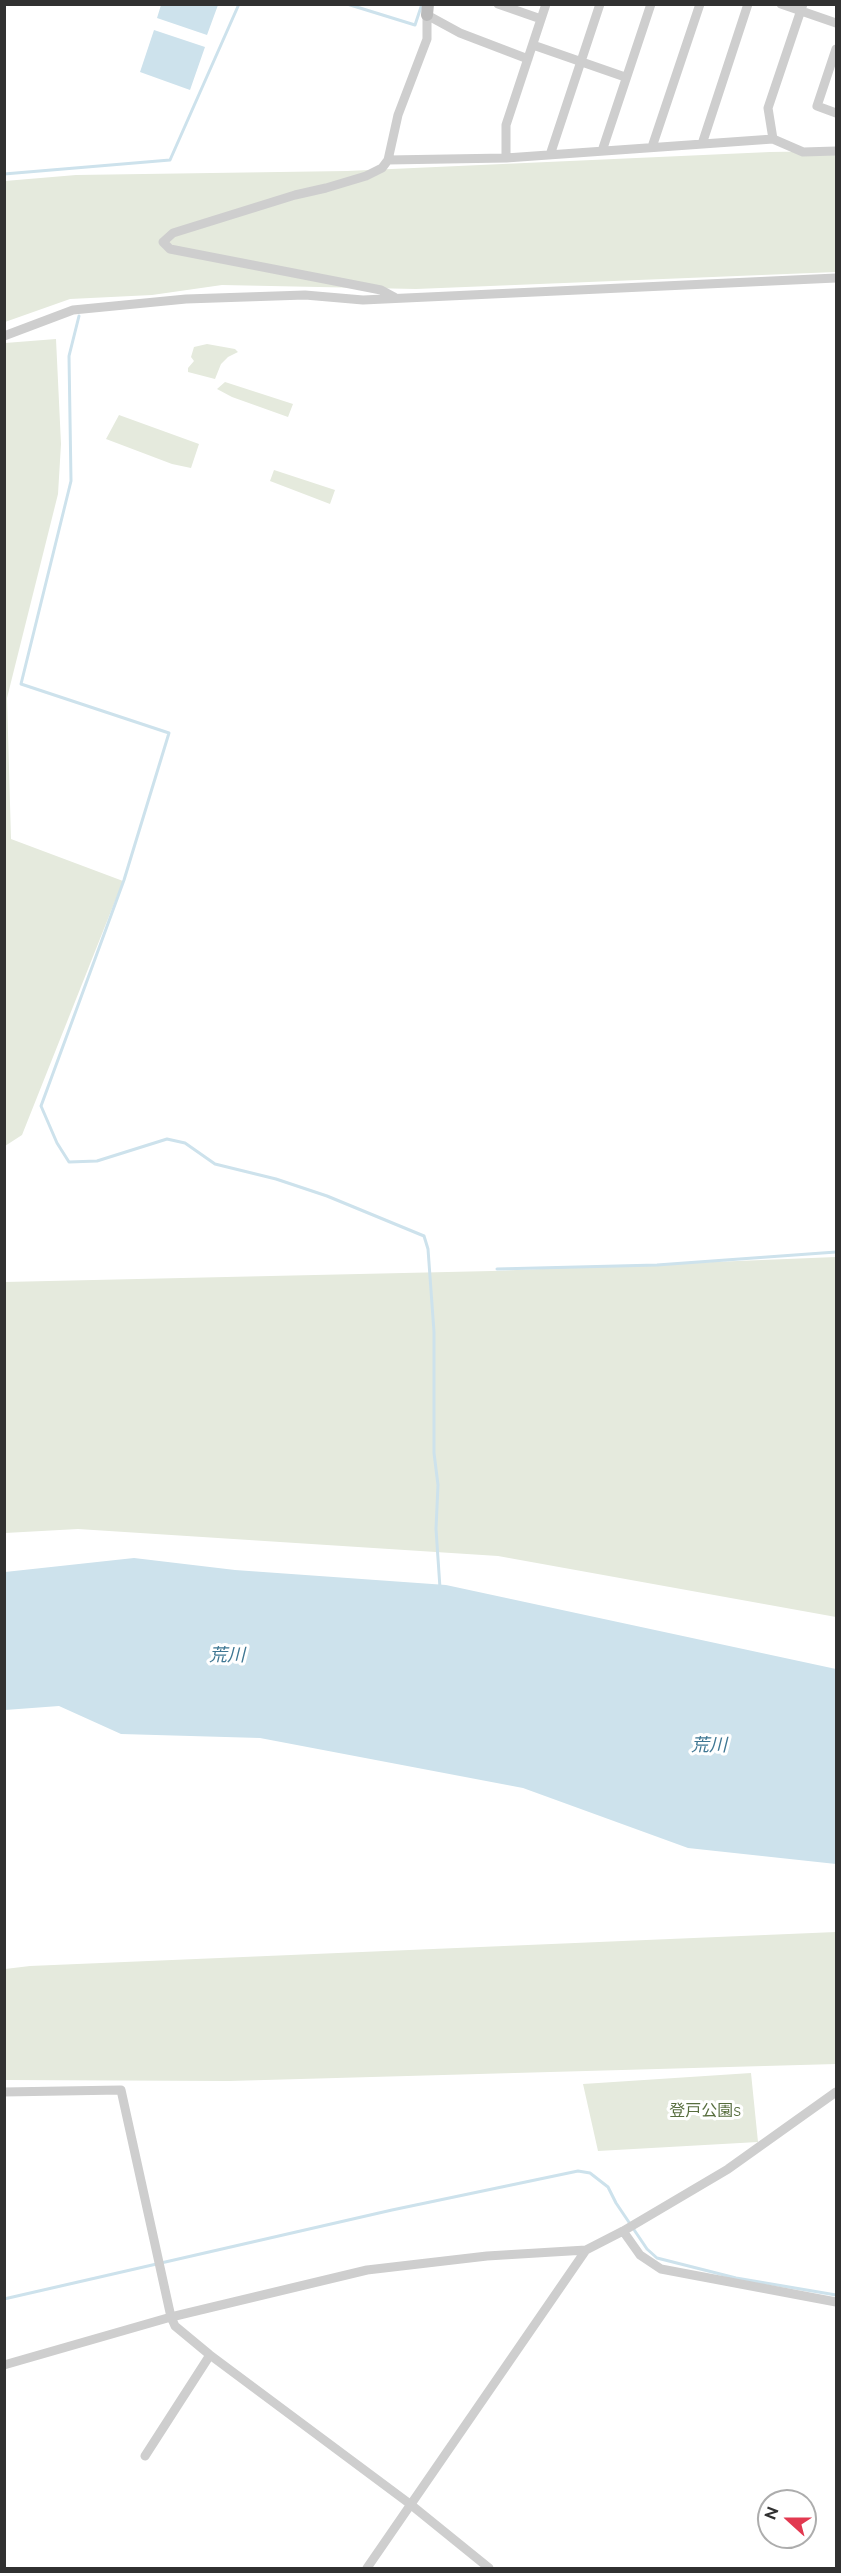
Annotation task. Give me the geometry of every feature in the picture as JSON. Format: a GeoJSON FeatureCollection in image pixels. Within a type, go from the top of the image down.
{"type":"FeatureCollection","features":[{"type":"Feature","properties":{"kind":"street"},"geometry":{"type":"LineString","coordinates":[[498,4],[541,19]]}},
{"type":"Feature","properties":{"kind":"street"},"geometry":{"type":"LineString","coordinates":[[506,158],[506,125],[546,4]]}},
{"type":"Feature","properties":{"kind":"street"},"geometry":{"type":"LineString","coordinates":[[550,155],[600,4]]}},
{"type":"Feature","properties":{"kind":"street"},"geometry":{"type":"LineString","coordinates":[[602,151],[651,4]]}},
{"type":"Feature","properties":{"kind":"street"},"geometry":{"type":"LineString","coordinates":[[652,147],[700,4]]}},
{"type":"Feature","properties":{"kind":"street"},"geometry":{"type":"LineString","coordinates":[[702,144],[748,4]]}},
{"type":"Feature","properties":{"kind":"street"},"geometry":{"type":"LineString","coordinates":[[781,4],[802,8],[837,23]]}},
{"type":"Feature","properties":{"kind":"street"},"geometry":{"type":"LineString","coordinates":[[773,139],[768,108],[802,8]]}},
{"type":"Feature","properties":{"kind":"street"},"geometry":{"type":"LineString","coordinates":[[428,10],[460,33],[528,59]]}},
{"type":"Feature","properties":{"kind":"street"},"geometry":{"type":"LineString","coordinates":[[394,297],[381,290],[170,249],[163,242],[173,233],[366,176],[382,168],[388,160],[399,115],[427,39],[428,10]]}},
{"type":"Feature","properties":{"kind":"street"},"geometry":{"type":"LineString","coordinates":[[533,45],[626,77]]}},
{"type":"Feature","properties":{"kind":"street"},"geometry":{"type":"LineString","coordinates":[[837,49],[817,106],[837,113]]}},
{"type":"Feature","properties":{"kind":"street"},"geometry":{"type":"LineString","coordinates":[[388,160],[506,158],[773,139],[803,152],[837,151]]}},
{"type":"Feature","properties":{"kind":"street"},"geometry":{"type":"LineString","coordinates":[[4,336],[73,310],[272,295],[305,295],[363,300],[837,278]]}},
{"type":"Feature","properties":{"kind":"street"},"geometry":{"type":"LineString","coordinates":[[4,2092],[121,2090],[171,2317],[175,2326],[210,2355],[410,2504],[489,2568]]}},
{"type":"Feature","properties":{"kind":"street"},"geometry":{"type":"LineString","coordinates":[[4,2364],[171,2317],[327,2278],[384,2267],[586,2250],[623,2231],[762,2147],[837,2092]]}},
{"type":"Feature","properties":{"kind":"street"},"geometry":{"type":"LineString","coordinates":[[623,2231],[640,2255],[661,2269],[837,2302]]}},
{"type":"Feature","properties":{"kind":"street"},"geometry":{"type":"LineString","coordinates":[[367,2568],[586,2250]]}},
{"type":"Feature","properties":{"kind":"street"},"geometry":{"type":"LineString","coordinates":[[145,2456],[210,2355]]}},
{"type":"Feature","properties":{"kind":"green space"},"geometry":{"type":"Polygon","coordinates":[[[836,151],[836,272],[416,289],[222,285],[152,295],[70,299],[5,322],[5,181],[76,175],[347,171],[836,151]]]}},
{"type":"Feature","properties":{"kind":"green space"},"geometry":{"type":"Polygon","coordinates":[[[56,339],[61,444],[58,494],[7,698],[11,839],[123,881],[22,1135],[5,1146],[5,343],[56,339]]]}},
{"type":"Feature","properties":{"kind":"green space"},"geometry":{"type":"Polygon","coordinates":[[[207,344],[235,349],[238,352],[221,364],[215,379],[188,372],[188,368],[194,361],[191,357],[194,347],[207,344]]]}},
{"type":"Feature","properties":{"kind":"green space"},"geometry":{"type":"Polygon","coordinates":[[[225,382],[293,404],[288,417],[232,397],[217,389],[225,382]]]}},
{"type":"Feature","properties":{"kind":"green space"},"geometry":{"type":"Polygon","coordinates":[[[119,415],[199,444],[191,468],[172,464],[106,439],[119,415]]]}},
{"type":"Feature","properties":{"kind":"green space"},"geometry":{"type":"Polygon","coordinates":[[[274,470],[335,490],[330,504],[270,481],[274,470]]]}},
{"type":"Feature","properties":{"kind":"green space"},"geometry":{"type":"Polygon","coordinates":[[[836,1257],[836,1617],[498,1556],[78,1529],[5,1533],[5,1282],[492,1271],[836,1257]]]}},
{"type":"Feature","properties":{"kind":"green space"},"geometry":{"type":"Polygon","coordinates":[[[836,1932],[836,2064],[229,2081],[5,2080],[5,1969],[30,1966],[836,1932]]]}},
{"type":"Feature","properties":{"kind":"green space","name":"登戸公園s"},"geometry":{"type":"Polygon","coordinates":[[[751,2073],[758,2142],[598,2151],[583,2084],[751,2073]]]}},
{"type":"Feature","properties":{"kind":"water"},"geometry":{"type":"Polygon","coordinates":[[[161,4],[218,5],[207,35],[157,18],[161,4]]]}},
{"type":"Feature","properties":{"kind":"water"},"geometry":{"type":"Polygon","coordinates":[[[154,30],[205,47],[190,90],[140,72],[154,30]]]}},
{"type":"Feature","properties":{"kind":"water","name":"荒川"},"geometry":{"type":"Polygon","coordinates":[[[134,1558],[235,1570],[446,1585],[836,1669],[836,1864],[688,1848],[523,1788],[260,1738],[121,1734],[59,1706],[5,1710],[5,1572],[134,1558]]]}},
{"type":"Feature","properties":{"kind":"waterway"},"geometry":{"type":"LineString","coordinates":[[4,174],[170,160],[239,4]]}},
{"type":"Feature","properties":{"kind":"waterway"},"geometry":{"type":"LineString","coordinates":[[347,4],[415,25],[422,4]]}},
{"type":"Feature","properties":{"kind":"waterway"},"geometry":{"type":"LineString","coordinates":[[79,316],[69,356],[71,481],[21,684],[169,733],[124,880],[41,1106],[57,1143],[69,1162],[97,1161],[167,1139],[185,1143],[215,1164],[276,1179],[327,1196],[424,1236],[428,1249],[434,1332],[434,1453],[438,1485],[436,1529],[440,1588]]}},
{"type":"Feature","properties":{"kind":"waterway"},"geometry":{"type":"LineString","coordinates":[[497,1269],[657,1265],[836,1252]]}},
{"type":"Feature","properties":{"kind":"waterway"},"geometry":{"type":"LineString","coordinates":[[4,2299],[392,2210],[578,2171],[590,2173],[608,2187],[647,2249],[657,2258],[736,2278],[836,2295]]}}]}
